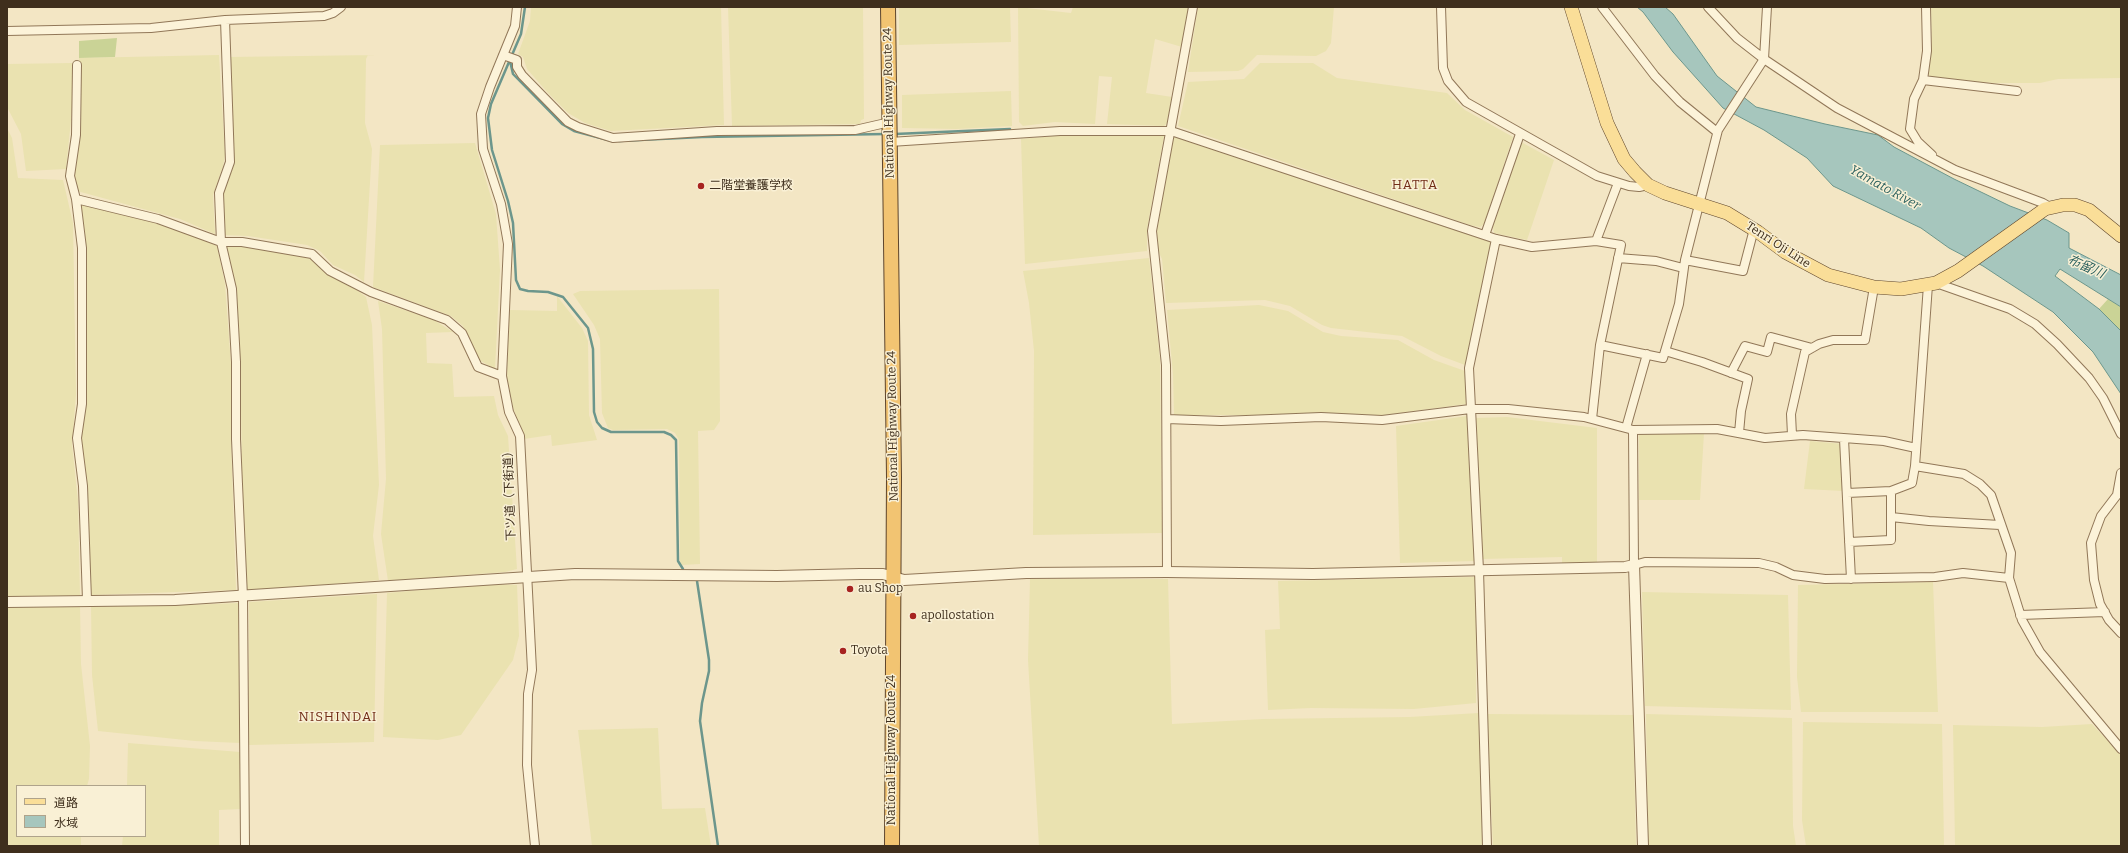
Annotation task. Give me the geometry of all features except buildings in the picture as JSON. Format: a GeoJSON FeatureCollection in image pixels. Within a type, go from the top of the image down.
{"type":"FeatureCollection","features":[{"type":"Feature","properties":{"kind":"highway","name":"National Highway Route 24"},"geometry":{"type":"LineString","coordinates":[[888,7],[894,578],[892,846]]}},
{"type":"Feature","properties":{"kind":"main road","name":"Tenri Oji Line"},"geometry":{"type":"LineString","coordinates":[[1571,7],[1607,124],[1624,159],[1635,172],[1648,185],[1665,193],[1727,213],[1754,229],[1785,252],[1822,272],[1853,283],[1874,287],[1901,288],[1932,284],[1958,271],[2047,208]]}},
{"type":"Feature","properties":{"kind":"main road"},"geometry":{"type":"LineString","coordinates":[[2047,208],[2075,205],[2089,210],[2121,236]]}},
{"type":"Feature","properties":{"kind":"street"},"geometry":{"type":"LineString","coordinates":[[7,31],[151,28],[224,20],[324,16],[333,13],[341,7]]}},
{"type":"Feature","properties":{"kind":"street","name":"下ツ道（下街道）"},"geometry":{"type":"LineString","coordinates":[[517,7],[515,26],[481,114],[483,148],[501,204],[508,244],[502,376],[509,412],[520,436],[532,670],[528,694],[527,765],[535,846]]}},
{"type":"Feature","properties":{"kind":"street"},"geometry":{"type":"LineString","coordinates":[[1167,572],[1166,365],[1152,231],[1193,7]]}},
{"type":"Feature","properties":{"kind":"street"},"geometry":{"type":"LineString","coordinates":[[1441,7],[1443,68],[1448,81],[1466,102],[1520,134],[1597,176],[1618,183],[1639,187],[1648,185]]}},
{"type":"Feature","properties":{"kind":"street"},"geometry":{"type":"LineString","coordinates":[[1602,7],[1655,76],[1680,102],[1718,131]]}},
{"type":"Feature","properties":{"kind":"street"},"geometry":{"type":"LineString","coordinates":[[1708,7],[1737,38],[1763,60],[1837,108],[1955,170],[2043,203],[2047,208]]}},
{"type":"Feature","properties":{"kind":"street"},"geometry":{"type":"LineString","coordinates":[[1600,345],[1663,358],[1679,304],[1684,264],[1718,131],[1763,60],[1767,7]]}},
{"type":"Feature","properties":{"kind":"street"},"geometry":{"type":"LineString","coordinates":[[1926,7],[1927,51],[1923,80],[1914,99],[1910,130],[1918,142],[1937,160]]}},
{"type":"Feature","properties":{"kind":"street"},"geometry":{"type":"LineString","coordinates":[[224,20],[230,162],[219,193],[221,242],[232,289],[236,355],[236,438],[243,596],[245,846]]}},
{"type":"Feature","properties":{"kind":"street"},"geometry":{"type":"LineString","coordinates":[[503,55],[516,60],[519,71],[560,116],[578,128],[613,138],[717,131],[855,130],[890,122]]}},
{"type":"Feature","properties":{"kind":"street"},"geometry":{"type":"LineString","coordinates":[[77,65],[76,135],[70,176],[76,199],[82,263],[82,404],[77,438],[83,486],[87,600]]}},
{"type":"Feature","properties":{"kind":"street"},"geometry":{"type":"LineString","coordinates":[[1923,80],[2017,91]]}},
{"type":"Feature","properties":{"kind":"street"},"geometry":{"type":"LineString","coordinates":[[890,142],[1060,131],[1171,130],[1496,239],[1532,247],[1596,241],[1621,245],[1600,345],[1592,419]]}},
{"type":"Feature","properties":{"kind":"street"},"geometry":{"type":"LineString","coordinates":[[1485,235],[1520,134]]}},
{"type":"Feature","properties":{"kind":"street"},"geometry":{"type":"LineString","coordinates":[[1596,241],[1618,183]]}},
{"type":"Feature","properties":{"kind":"street"},"geometry":{"type":"LineString","coordinates":[[76,199],[158,219],[221,242],[242,242],[312,254],[330,271],[371,292],[447,320],[462,333],[478,367],[502,376]]}},
{"type":"Feature","properties":{"kind":"street"},"geometry":{"type":"LineString","coordinates":[[1618,258],[1743,271],[1754,229]]}},
{"type":"Feature","properties":{"kind":"street"},"geometry":{"type":"LineString","coordinates":[[1487,846],[1479,570],[1469,368],[1496,239]]}},
{"type":"Feature","properties":{"kind":"street"},"geometry":{"type":"LineString","coordinates":[[1847,493],[1891,491],[1912,483],[1915,466],[1932,284],[2010,310],[2035,324],[2057,344],[2089,378],[2104,398],[2121,434]]}},
{"type":"Feature","properties":{"kind":"street"},"geometry":{"type":"LineString","coordinates":[[1792,435],[1791,414],[1804,352],[1833,340],[1865,340],[1874,287]]}},
{"type":"Feature","properties":{"kind":"street"},"geometry":{"type":"LineString","coordinates":[[1731,373],[1745,346],[1767,352],[1771,337],[1812,348]]}},
{"type":"Feature","properties":{"kind":"street"},"geometry":{"type":"LineString","coordinates":[[1665,351],[1702,362],[1748,379],[1741,411],[1739,433]]}},
{"type":"Feature","properties":{"kind":"street"},"geometry":{"type":"LineString","coordinates":[[1643,846],[1629,429],[1647,354]]}},
{"type":"Feature","properties":{"kind":"street"},"geometry":{"type":"LineString","coordinates":[[1167,419],[1221,422],[1321,417],[1382,420],[1470,409],[1508,409],[1592,419],[1629,429],[1698,428],[1765,438],[1792,435],[1884,441],[1916,448]]}},
{"type":"Feature","properties":{"kind":"street"},"geometry":{"type":"LineString","coordinates":[[1844,439],[1851,578]]}},
{"type":"Feature","properties":{"kind":"street"},"geometry":{"type":"LineString","coordinates":[[1915,466],[1964,474],[1971,477],[1990,495],[2011,553],[2009,578],[2020,615],[2040,652],[2121,749]]}},
{"type":"Feature","properties":{"kind":"street"},"geometry":{"type":"LineString","coordinates":[[2121,473],[2117,495],[2101,516],[2091,543],[2094,580],[2100,604],[2121,633]]}},
{"type":"Feature","properties":{"kind":"street"},"geometry":{"type":"LineString","coordinates":[[1849,542],[1891,540],[1891,491]]}},
{"type":"Feature","properties":{"kind":"street"},"geometry":{"type":"LineString","coordinates":[[1891,517],[1929,521],[2000,525]]}},
{"type":"Feature","properties":{"kind":"street"},"geometry":{"type":"LineString","coordinates":[[7,602],[175,600],[575,574],[777,576],[884,574],[894,578],[915,580],[1026,573],[1167,572],[1265,574],[1625,567],[1645,562],[1759,563],[1810,578],[1935,577],[1963,573],[2009,578]]}},
{"type":"Feature","properties":{"kind":"street"},"geometry":{"type":"LineString","coordinates":[[2020,615],[2105,612]]}},
{"type":"Feature","properties":{"kind":"shaded area"},"geometry":{"type":"Polygon","coordinates":[[[531,7],[721,7],[724,125],[611,131],[585,123],[568,113],[527,69],[523,57],[518,54],[530,21],[531,7]]]}},
{"type":"Feature","properties":{"kind":"shaded area"},"geometry":{"type":"Polygon","coordinates":[[[728,7],[863,7],[864,119],[861,120],[860,124],[732,126],[728,7]]]}},
{"type":"Feature","properties":{"kind":"shaded area"},"geometry":{"type":"Polygon","coordinates":[[[899,7],[1010,7],[1011,42],[899,45],[899,7]]]}},
{"type":"Feature","properties":{"kind":"shaded area"},"geometry":{"type":"Polygon","coordinates":[[[1018,7],[1071,13],[1073,7],[1189,7],[1182,47],[1155,39],[1146,93],[1172,97],[1167,123],[1164,126],[1107,124],[1112,77],[1099,76],[1095,124],[1055,122],[1023,126],[1019,122],[1018,7]]]}},
{"type":"Feature","properties":{"kind":"shaded area"},"geometry":{"type":"Polygon","coordinates":[[[1198,7],[1334,7],[1331,43],[1326,51],[1316,56],[1257,55],[1243,69],[1238,71],[1188,72],[1198,7]]]}},
{"type":"Feature","properties":{"kind":"shaded area"},"geometry":{"type":"Polygon","coordinates":[[[1931,7],[2121,7],[2121,78],[2058,79],[2040,83],[1997,83],[1960,81],[1928,77],[1932,42],[1931,7]]]}},
{"type":"Feature","properties":{"kind":"shaded area"},"geometry":{"type":"Polygon","coordinates":[[[219,55],[225,155],[223,166],[213,195],[215,234],[180,219],[77,191],[74,176],[81,110],[79,58],[219,55]]]}},
{"type":"Feature","properties":{"kind":"shaded area"},"geometry":{"type":"Polygon","coordinates":[[[368,55],[366,59],[365,123],[372,149],[364,282],[355,275],[333,265],[320,251],[307,245],[248,236],[225,235],[223,192],[232,171],[234,153],[229,57],[368,55]]]}},
{"type":"Feature","properties":{"kind":"shaded area"},"geometry":{"type":"Polygon","coordinates":[[[72,63],[73,101],[66,169],[26,171],[21,134],[7,107],[7,64],[72,63]]]}},
{"type":"Feature","properties":{"kind":"shaded area"},"geometry":{"type":"Polygon","coordinates":[[[1260,63],[1313,63],[1337,78],[1447,93],[1465,110],[1513,137],[1484,224],[1480,227],[1470,225],[1178,126],[1188,82],[1244,79],[1260,63]]]}},
{"type":"Feature","properties":{"kind":"shaded area"},"geometry":{"type":"Polygon","coordinates":[[[1011,91],[1012,126],[956,129],[902,128],[902,95],[1011,91]]]}},
{"type":"Feature","properties":{"kind":"shaded area"},"geometry":{"type":"Polygon","coordinates":[[[7,128],[12,138],[18,178],[63,180],[73,223],[76,394],[72,445],[78,501],[80,596],[7,597],[7,128]]]}},
{"type":"Feature","properties":{"kind":"shaded area"},"geometry":{"type":"Polygon","coordinates":[[[1173,135],[1491,242],[1465,365],[1441,356],[1402,336],[1331,328],[1322,325],[1290,306],[1265,300],[1166,303],[1162,259],[1158,251],[1156,236],[1173,135]]]}},
{"type":"Feature","properties":{"kind":"shaded area"},"geometry":{"type":"Polygon","coordinates":[[[1053,136],[1164,136],[1147,229],[1147,251],[1025,264],[1021,139],[1053,136]]]}},
{"type":"Feature","properties":{"kind":"shaded area"},"geometry":{"type":"Polygon","coordinates":[[[1521,142],[1554,160],[1527,240],[1494,233],[1493,227],[1521,142]]]}},
{"type":"Feature","properties":{"kind":"shaded area"},"geometry":{"type":"Polygon","coordinates":[[[475,143],[496,214],[500,270],[495,369],[479,360],[463,326],[451,316],[373,287],[380,145],[475,143]]]}},
{"type":"Feature","properties":{"kind":"shaded area"},"geometry":{"type":"Polygon","coordinates":[[[81,203],[176,229],[217,246],[225,284],[231,365],[231,441],[236,590],[90,595],[87,496],[80,430],[87,392],[86,247],[81,203]]]}},
{"type":"Feature","properties":{"kind":"shaded area"},"geometry":{"type":"Polygon","coordinates":[[[226,246],[243,246],[302,255],[313,260],[326,274],[350,285],[366,297],[372,325],[379,485],[373,536],[379,580],[244,592],[241,409],[236,301],[226,246]]]}},
{"type":"Feature","properties":{"kind":"shaded area"},"geometry":{"type":"Polygon","coordinates":[[[1149,258],[1160,359],[1162,533],[1033,535],[1034,351],[1029,303],[1023,271],[1149,258]]]}},
{"type":"Feature","properties":{"kind":"shaded area"},"geometry":{"type":"Polygon","coordinates":[[[719,289],[720,421],[714,430],[698,431],[700,564],[682,565],[680,563],[679,440],[675,433],[667,429],[613,430],[608,428],[602,413],[600,339],[594,325],[573,294],[580,291],[719,289]]]}},
{"type":"Feature","properties":{"kind":"shaded area"},"geometry":{"type":"Polygon","coordinates":[[[557,296],[582,328],[588,341],[589,415],[597,440],[552,446],[551,435],[524,439],[513,407],[507,382],[508,325],[510,310],[557,311],[557,296]]]}},
{"type":"Feature","properties":{"kind":"shaded area"},"geometry":{"type":"Polygon","coordinates":[[[378,301],[434,320],[453,332],[426,333],[427,363],[452,364],[454,397],[494,396],[498,415],[508,436],[517,569],[505,572],[388,581],[381,534],[386,479],[382,329],[378,301]]]}},
{"type":"Feature","properties":{"kind":"shaded area"},"geometry":{"type":"Polygon","coordinates":[[[1259,305],[1288,311],[1323,332],[1341,336],[1398,340],[1434,360],[1465,371],[1466,404],[1385,415],[1174,415],[1173,374],[1167,310],[1259,305]]]}},
{"type":"Feature","properties":{"kind":"shaded area"},"geometry":{"type":"Polygon","coordinates":[[[1467,416],[1475,561],[1400,563],[1396,426],[1467,416]]]}},
{"type":"Feature","properties":{"kind":"shaded area"},"geometry":{"type":"Polygon","coordinates":[[[1507,417],[1597,428],[1597,564],[1562,565],[1562,557],[1482,559],[1476,418],[1507,417]]]}},
{"type":"Feature","properties":{"kind":"shaded area"},"geometry":{"type":"Polygon","coordinates":[[[1704,433],[1700,500],[1639,500],[1639,434],[1704,433]]]}},
{"type":"Feature","properties":{"kind":"shaded area"},"geometry":{"type":"Polygon","coordinates":[[[1810,441],[1843,444],[1844,491],[1804,489],[1810,441]]]}},
{"type":"Feature","properties":{"kind":"shaded area"},"geometry":{"type":"Polygon","coordinates":[[[1476,577],[1476,703],[1414,709],[1311,708],[1268,710],[1265,630],[1280,629],[1278,581],[1476,577]]]}},
{"type":"Feature","properties":{"kind":"shaded area"},"geometry":{"type":"Polygon","coordinates":[[[1030,579],[1168,579],[1172,724],[1263,719],[1409,717],[1479,713],[1484,846],[1039,846],[1028,660],[1030,579]]]}},
{"type":"Feature","properties":{"kind":"shaded area"},"geometry":{"type":"Polygon","coordinates":[[[1933,582],[1938,712],[1801,712],[1797,677],[1798,585],[1933,582]]]}},
{"type":"Feature","properties":{"kind":"shaded area"},"geometry":{"type":"Polygon","coordinates":[[[488,584],[517,585],[519,636],[513,660],[461,735],[438,740],[383,737],[387,593],[488,584]]]}},
{"type":"Feature","properties":{"kind":"shaded area"},"geometry":{"type":"Polygon","coordinates":[[[1642,592],[1788,595],[1791,710],[1645,706],[1642,592]]]}},
{"type":"Feature","properties":{"kind":"shaded area"},"geometry":{"type":"Polygon","coordinates":[[[377,594],[374,742],[249,745],[249,602],[377,594]]]}},
{"type":"Feature","properties":{"kind":"shaded area"},"geometry":{"type":"Polygon","coordinates":[[[239,603],[240,743],[195,741],[98,731],[92,675],[91,605],[188,605],[239,603]]]}},
{"type":"Feature","properties":{"kind":"shaded area"},"geometry":{"type":"Polygon","coordinates":[[[80,605],[81,664],[90,746],[89,779],[87,785],[16,785],[16,837],[81,837],[81,846],[7,846],[7,607],[80,605]]]}},
{"type":"Feature","properties":{"kind":"shaded area"},"geometry":{"type":"Polygon","coordinates":[[[1487,714],[1633,715],[1636,846],[1493,846],[1487,714]]]}},
{"type":"Feature","properties":{"kind":"shaded area"},"geometry":{"type":"Polygon","coordinates":[[[1646,714],[1792,718],[1793,826],[1796,846],[1648,846],[1646,714]]]}},
{"type":"Feature","properties":{"kind":"shaded area"},"geometry":{"type":"Polygon","coordinates":[[[1803,722],[1942,724],[1944,846],[1806,846],[1802,820],[1803,722]]]}},
{"type":"Feature","properties":{"kind":"shaded area"},"geometry":{"type":"Polygon","coordinates":[[[2092,724],[2121,755],[2121,846],[1955,846],[1953,725],[2042,727],[2092,724]]]}},
{"type":"Feature","properties":{"kind":"shaded area"},"geometry":{"type":"Polygon","coordinates":[[[658,728],[662,809],[705,808],[711,846],[592,846],[578,730],[658,728]]]}},
{"type":"Feature","properties":{"kind":"shaded area"},"geometry":{"type":"Polygon","coordinates":[[[128,743],[240,752],[242,809],[219,810],[219,846],[122,846],[123,837],[146,837],[146,785],[127,785],[128,743]]]}},
{"type":"Feature","properties":{"kind":"green space"},"geometry":{"type":"Polygon","coordinates":[[[117,38],[115,57],[79,58],[79,41],[117,38]]]}},
{"type":"Feature","properties":{"kind":"green space"},"geometry":{"type":"Polygon","coordinates":[[[2108,299],[2121,307],[2121,331],[2099,309],[2108,299]]]}},
{"type":"Feature","properties":{"kind":"water"},"geometry":{"type":"Polygon","coordinates":[[[1637,7],[1665,7],[1673,14],[1717,76],[1756,107],[1878,135],[1894,147],[1954,179],[2010,206],[2047,220],[2069,233],[2069,248],[2121,275],[2121,307],[2060,269],[2055,276],[2099,309],[2121,331],[2121,394],[2093,352],[2053,312],[1983,266],[1949,248],[1921,228],[1833,186],[1807,158],[1764,130],[1723,108],[1673,52],[1643,12],[1637,7]]]}},
{"type":"Feature","properties":{"kind":"waterway"},"geometry":{"type":"LineString","coordinates":[[525,7],[521,34],[491,104],[488,118],[492,150],[508,201],[513,223],[516,280],[520,289],[548,292],[563,297],[588,328],[593,349],[594,412],[597,422],[602,428],[611,432],[664,432],[671,435],[676,440],[678,561],[683,569]]}},
{"type":"Feature","properties":{"kind":"waterway"},"geometry":{"type":"LineString","coordinates":[[510,61],[513,74],[562,124],[574,131],[612,141]]}},
{"type":"Feature","properties":{"kind":"waterway"},"geometry":{"type":"LineString","coordinates":[[895,134],[1010,129]]}},
{"type":"Feature","properties":{"kind":"waterway"},"geometry":{"type":"LineString","coordinates":[[619,141],[702,137],[886,134]]}},
{"type":"Feature","properties":{"kind":"waterway"},"geometry":{"type":"LineString","coordinates":[[697,581],[709,660],[709,671],[702,703],[700,721],[718,846]]}},
{"type":"Feature","properties":{"kind":"place","name":"二階堂養護学校"},"geometry":{"type":"Point","coordinates":[701,186]}},
{"type":"Feature","properties":{"kind":"place","name":"au Shop"},"geometry":{"type":"Point","coordinates":[850,589]}},
{"type":"Feature","properties":{"kind":"place","name":"apollostation"},"geometry":{"type":"Point","coordinates":[913,616]}},
{"type":"Feature","properties":{"kind":"place","name":"Toyota"},"geometry":{"type":"Point","coordinates":[843,651]}},
{"type":"Feature","properties":{"kind":"district","name":"HATTA"},"geometry":{"type":"Point","coordinates":[1415,185]}},
{"type":"Feature","properties":{"kind":"district","name":"NISHINDAI"},"geometry":{"type":"Point","coordinates":[338,717]}},
{"type":"Feature","properties":{"kind":"water label","name":"Yamato River"},"geometry":{"type":"Point","coordinates":[1885,188]}},
{"type":"Feature","properties":{"kind":"water label","name":"布留川"},"geometry":{"type":"Point","coordinates":[2086,267]}}]}
